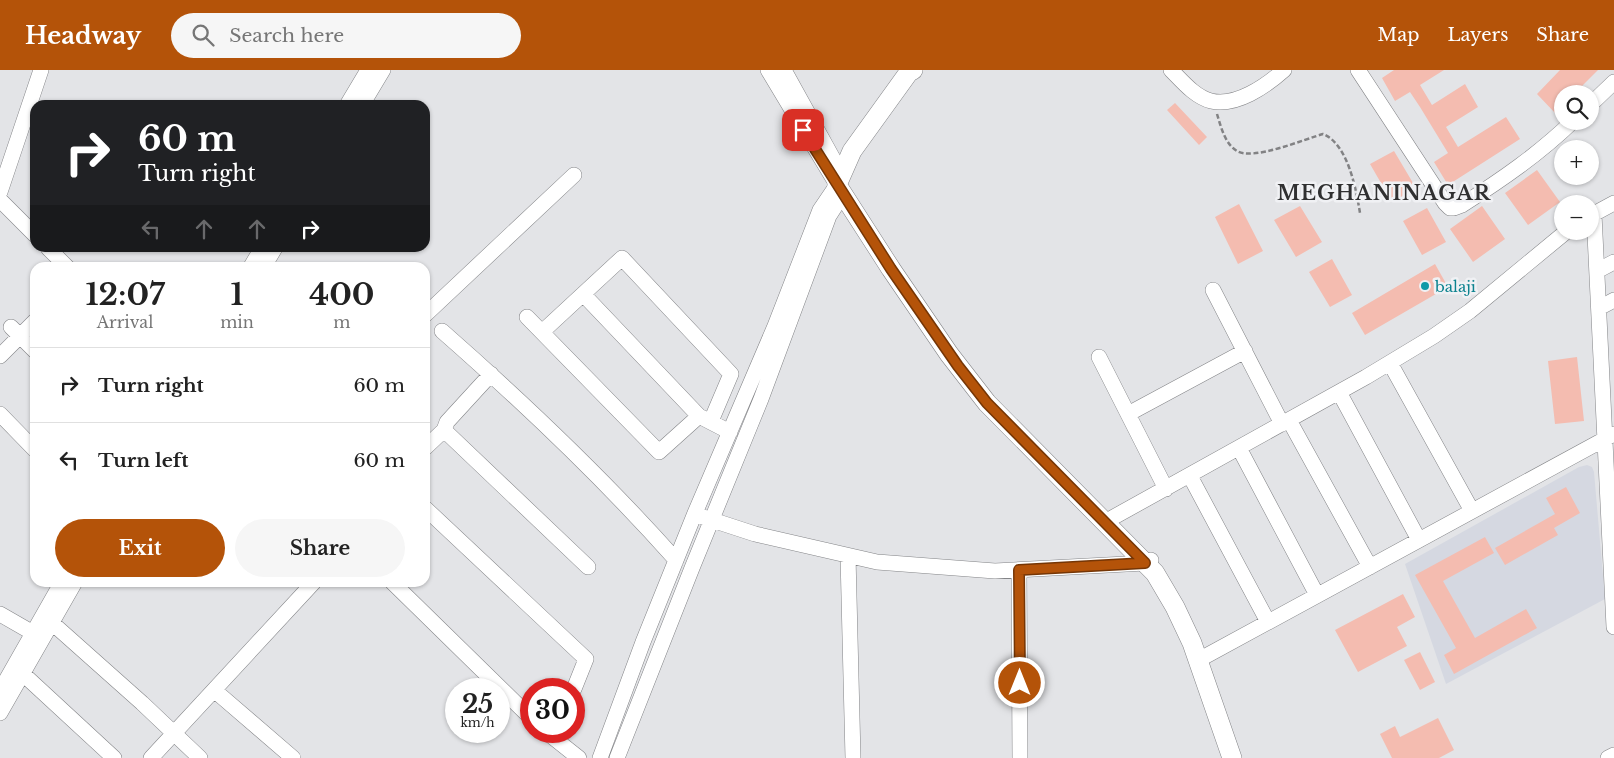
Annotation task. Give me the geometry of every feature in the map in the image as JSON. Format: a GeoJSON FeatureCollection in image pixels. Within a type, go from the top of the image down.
{"type":"FeatureCollection","features":[{"type":"Feature","properties":{"kind":"main road"},"geometry":{"type":"LineString","coordinates":[[913,70],[909,72],[852,151],[842,184],[891,269],[949,354],[987,403],[1148,562],[1160,569],[1181,603],[1198,641],[1240,758]]}},
{"type":"Feature","properties":{"kind":"main road"},"geometry":{"type":"LineString","coordinates":[[842,184],[860,156],[918,78],[918,70]]}},
{"type":"Feature","properties":{"kind":"main road"},"geometry":{"type":"LineString","coordinates":[[842,184],[954,350],[992,398],[1112,518],[1148,562],[1175,606],[1192,643],[1232,758]]}},
{"type":"Feature","properties":{"kind":"street"},"geometry":{"type":"LineString","coordinates":[[31,100],[41,70]]}},
{"type":"Feature","properties":{"kind":"street"},"geometry":{"type":"LineString","coordinates":[[350,100],[368,70]]}},
{"type":"Feature","properties":{"kind":"street"},"geometry":{"type":"LineString","coordinates":[[365,100],[383,70]]}},
{"type":"Feature","properties":{"kind":"street"},"geometry":{"type":"LineString","coordinates":[[768,70],[842,184]]}},
{"type":"Feature","properties":{"kind":"street"},"geometry":{"type":"LineString","coordinates":[[784,70],[842,184]]}},
{"type":"Feature","properties":{"kind":"street"},"geometry":{"type":"LineString","coordinates":[[1171,70],[1194,92],[1214,101],[1228,101],[1239,97],[1262,86],[1284,70]]}},
{"type":"Feature","properties":{"kind":"street"},"geometry":{"type":"LineString","coordinates":[[1358,70],[1450,208],[1462,205],[1514,171],[1563,130]]}},
{"type":"Feature","properties":{"kind":"street"},"geometry":{"type":"LineString","coordinates":[[1599,96],[1614,82]]}},
{"type":"Feature","properties":{"kind":"street"},"geometry":{"type":"LineString","coordinates":[[0,192],[30,103]]}},
{"type":"Feature","properties":{"kind":"street"},"geometry":{"type":"LineString","coordinates":[[430,309],[574,175]]}},
{"type":"Feature","properties":{"kind":"street"},"geometry":{"type":"LineString","coordinates":[[617,758],[755,414],[773,345],[820,210],[842,184]]}},
{"type":"Feature","properties":{"kind":"street"},"geometry":{"type":"LineString","coordinates":[[0,200],[30,229]]}},
{"type":"Feature","properties":{"kind":"street"},"geometry":{"type":"LineString","coordinates":[[1599,211],[1614,203]]}},
{"type":"Feature","properties":{"kind":"street"},"geometry":{"type":"LineString","coordinates":[[1112,518],[1286,422],[1434,336],[1470,311],[1556,240]]}},
{"type":"Feature","properties":{"kind":"street"},"geometry":{"type":"LineString","coordinates":[[1594,240],[1610,436],[1614,627]]}},
{"type":"Feature","properties":{"kind":"street"},"geometry":{"type":"LineString","coordinates":[[52,252],[62,262]]}},
{"type":"Feature","properties":{"kind":"street"},"geometry":{"type":"LineString","coordinates":[[527,317],[659,452],[705,419],[731,374],[622,258],[542,332]]}},
{"type":"Feature","properties":{"kind":"street"},"geometry":{"type":"LineString","coordinates":[[1597,271],[1614,262]]}},
{"type":"Feature","properties":{"kind":"street"},"geometry":{"type":"LineString","coordinates":[[1213,290],[1245,351],[1370,567]]}},
{"type":"Feature","properties":{"kind":"street"},"geometry":{"type":"LineString","coordinates":[[583,294],[705,419],[730,432]]}},
{"type":"Feature","properties":{"kind":"street"},"geometry":{"type":"LineString","coordinates":[[1599,308],[1614,300]]}},
{"type":"Feature","properties":{"kind":"street"},"geometry":{"type":"LineString","coordinates":[[0,356],[15,331],[30,324]]}},
{"type":"Feature","properties":{"kind":"street"},"geometry":{"type":"LineString","coordinates":[[15,331],[30,346]]}},
{"type":"Feature","properties":{"kind":"street"},"geometry":{"type":"LineString","coordinates":[[442,331],[491,374],[635,513],[676,560]]}},
{"type":"Feature","properties":{"kind":"street"},"geometry":{"type":"LineString","coordinates":[[600,758],[643,642],[695,513],[730,432],[773,345]]}},
{"type":"Feature","properties":{"kind":"street"},"geometry":{"type":"LineString","coordinates":[[1128,414],[1245,351]]}},
{"type":"Feature","properties":{"kind":"street"},"geometry":{"type":"LineString","coordinates":[[1099,357],[1166,488]]}},
{"type":"Feature","properties":{"kind":"street"},"geometry":{"type":"LineString","coordinates":[[1390,363],[1472,511]]}},
{"type":"Feature","properties":{"kind":"street"},"geometry":{"type":"LineString","coordinates":[[430,443],[444,430],[447,422],[491,374]]}},
{"type":"Feature","properties":{"kind":"street"},"geometry":{"type":"LineString","coordinates":[[1339,392],[1419,540]]}},
{"type":"Feature","properties":{"kind":"street"},"geometry":{"type":"LineString","coordinates":[[0,414],[30,445]]}},
{"type":"Feature","properties":{"kind":"street"},"geometry":{"type":"LineString","coordinates":[[444,430],[588,567]]}},
{"type":"Feature","properties":{"kind":"street"},"geometry":{"type":"LineString","coordinates":[[1204,657],[1610,436]]}},
{"type":"Feature","properties":{"kind":"street"},"geometry":{"type":"LineString","coordinates":[[1239,448],[1318,595]]}},
{"type":"Feature","properties":{"kind":"street"},"geometry":{"type":"LineString","coordinates":[[1190,476],[1268,622]]}},
{"type":"Feature","properties":{"kind":"street"},"geometry":{"type":"LineString","coordinates":[[430,513],[586,659],[578,678]]}},
{"type":"Feature","properties":{"kind":"street"},"geometry":{"type":"LineString","coordinates":[[695,513],[712,521],[755,534],[877,562],[995,571],[1148,562]]}},
{"type":"Feature","properties":{"kind":"street"},"geometry":{"type":"LineString","coordinates":[[848,556],[853,758]]}},
{"type":"Feature","properties":{"kind":"street"},"geometry":{"type":"LineString","coordinates":[[1019,570],[1020,758]]}},
{"type":"Feature","properties":{"kind":"street"},"geometry":{"type":"LineString","coordinates":[[0,712],[22,673],[60,587]]}},
{"type":"Feature","properties":{"kind":"street"},"geometry":{"type":"LineString","coordinates":[[0,691],[37,636],[52,622],[72,587]]}},
{"type":"Feature","properties":{"kind":"street"},"geometry":{"type":"LineString","coordinates":[[150,758],[309,587]]}},
{"type":"Feature","properties":{"kind":"street"},"geometry":{"type":"LineString","coordinates":[[397,587],[520,707]]}},
{"type":"Feature","properties":{"kind":"street"},"geometry":{"type":"LineString","coordinates":[[0,614],[37,636]]}},
{"type":"Feature","properties":{"kind":"street"},"geometry":{"type":"LineString","coordinates":[[52,622],[135,696],[200,758]]}},
{"type":"Feature","properties":{"kind":"street"},"geometry":{"type":"LineString","coordinates":[[22,673],[114,758]]}},
{"type":"Feature","properties":{"kind":"street"},"geometry":{"type":"LineString","coordinates":[[214,690],[293,758]]}},
{"type":"Feature","properties":{"kind":"street"},"geometry":{"type":"LineString","coordinates":[[561,743],[579,758]]}},
{"type":"Feature","properties":{"kind":"street"},"geometry":{"type":"LineString","coordinates":[[1608,758],[1614,755]]}},
{"type":"Feature","properties":{"kind":"path"},"geometry":{"type":"LineString","coordinates":[[1214,101],[1220,126],[1228,142],[1238,152],[1250,154],[1279,148],[1324,134],[1330,136],[1342,151],[1349,167],[1360,213]]}},
{"type":"Feature","properties":{"kind":"shaded area"},"geometry":{"type":"Polygon","coordinates":[[[1587,465],[1592,467],[1594,472],[1605,599],[1446,684],[1405,564],[1579,467],[1587,465]]]}},
{"type":"Feature","properties":{"kind":"building"},"geometry":{"type":"Polygon","coordinates":[[[1394,70],[1444,70],[1420,85],[1432,105],[1465,84],[1478,107],[1446,127],[1458,147],[1506,117],[1520,139],[1448,185],[1434,162],[1448,153],[1420,107],[1410,92],[1395,101],[1382,78],[1394,70]]]}},
{"type":"Feature","properties":{"kind":"building"},"geometry":{"type":"Polygon","coordinates":[[[1560,70],[1598,70],[1583,85],[1554,85],[1554,112],[1537,94],[1560,70]]]}},
{"type":"Feature","properties":{"kind":"building"},"geometry":{"type":"Polygon","coordinates":[[[1175,103],[1207,137],[1199,145],[1167,110],[1175,103]]]}},
{"type":"Feature","properties":{"kind":"building"},"geometry":{"type":"Polygon","coordinates":[[[1394,151],[1416,188],[1392,202],[1370,164],[1394,151]]]}},
{"type":"Feature","properties":{"kind":"building"},"geometry":{"type":"Polygon","coordinates":[[[1537,170],[1555,195],[1554,206],[1528,225],[1505,193],[1537,170]]]}},
{"type":"Feature","properties":{"kind":"building"},"geometry":{"type":"Polygon","coordinates":[[[1239,204],[1263,251],[1238,264],[1215,217],[1239,204]]]}},
{"type":"Feature","properties":{"kind":"building"},"geometry":{"type":"Polygon","coordinates":[[[1300,206],[1322,242],[1296,257],[1274,220],[1300,206]]]}},
{"type":"Feature","properties":{"kind":"building"},"geometry":{"type":"Polygon","coordinates":[[[1482,206],[1505,239],[1473,262],[1450,229],[1482,206]]]}},
{"type":"Feature","properties":{"kind":"building"},"geometry":{"type":"Polygon","coordinates":[[[1427,208],[1446,242],[1422,255],[1403,221],[1427,208]]]}},
{"type":"Feature","properties":{"kind":"building"},"geometry":{"type":"Polygon","coordinates":[[[1332,259],[1352,295],[1330,307],[1309,272],[1332,259]]]}},
{"type":"Feature","properties":{"kind":"building"},"geometry":{"type":"Polygon","coordinates":[[[1435,264],[1448,287],[1365,335],[1352,313],[1435,264]]]}},
{"type":"Feature","properties":{"kind":"building"},"geometry":{"type":"Polygon","coordinates":[[[1577,357],[1584,421],[1555,424],[1548,361],[1577,357]]]}},
{"type":"Feature","properties":{"kind":"building"},"geometry":{"type":"Polygon","coordinates":[[[1566,487],[1580,513],[1554,528],[1558,535],[1505,565],[1495,548],[1555,514],[1546,498],[1566,487]]]}},
{"type":"Feature","properties":{"kind":"building"},"geometry":{"type":"Polygon","coordinates":[[[1485,537],[1494,553],[1443,581],[1475,638],[1526,609],[1537,628],[1454,674],[1444,655],[1456,648],[1415,575],[1485,537]]]}},
{"type":"Feature","properties":{"kind":"building"},"geometry":{"type":"Polygon","coordinates":[[[1403,594],[1415,617],[1397,627],[1407,646],[1358,672],[1335,630],[1403,594]]]}},
{"type":"Feature","properties":{"kind":"building"},"geometry":{"type":"Polygon","coordinates":[[[1420,652],[1435,682],[1420,690],[1404,660],[1420,652]]]}},
{"type":"Feature","properties":{"kind":"building"},"geometry":{"type":"Polygon","coordinates":[[[1438,718],[1454,750],[1439,758],[1392,758],[1380,734],[1395,726],[1400,737],[1438,718]]]}},
{"type":"Feature","properties":{"kind":"place","name":"balaji"},"geometry":{"type":"Point","coordinates":[1425,286]}},
{"type":"Feature","properties":{"kind":"district","name":"MEGHANINAGAR"},"geometry":{"type":"Point","coordinates":[1384,193]}},
{"type":"Feature","properties":{"kind":"route"},"geometry":{"type":"LineString","coordinates":[[803,130],[891,269],[949,354],[987,403],[1145,563],[1019,570],[1020,683]]}}]}
